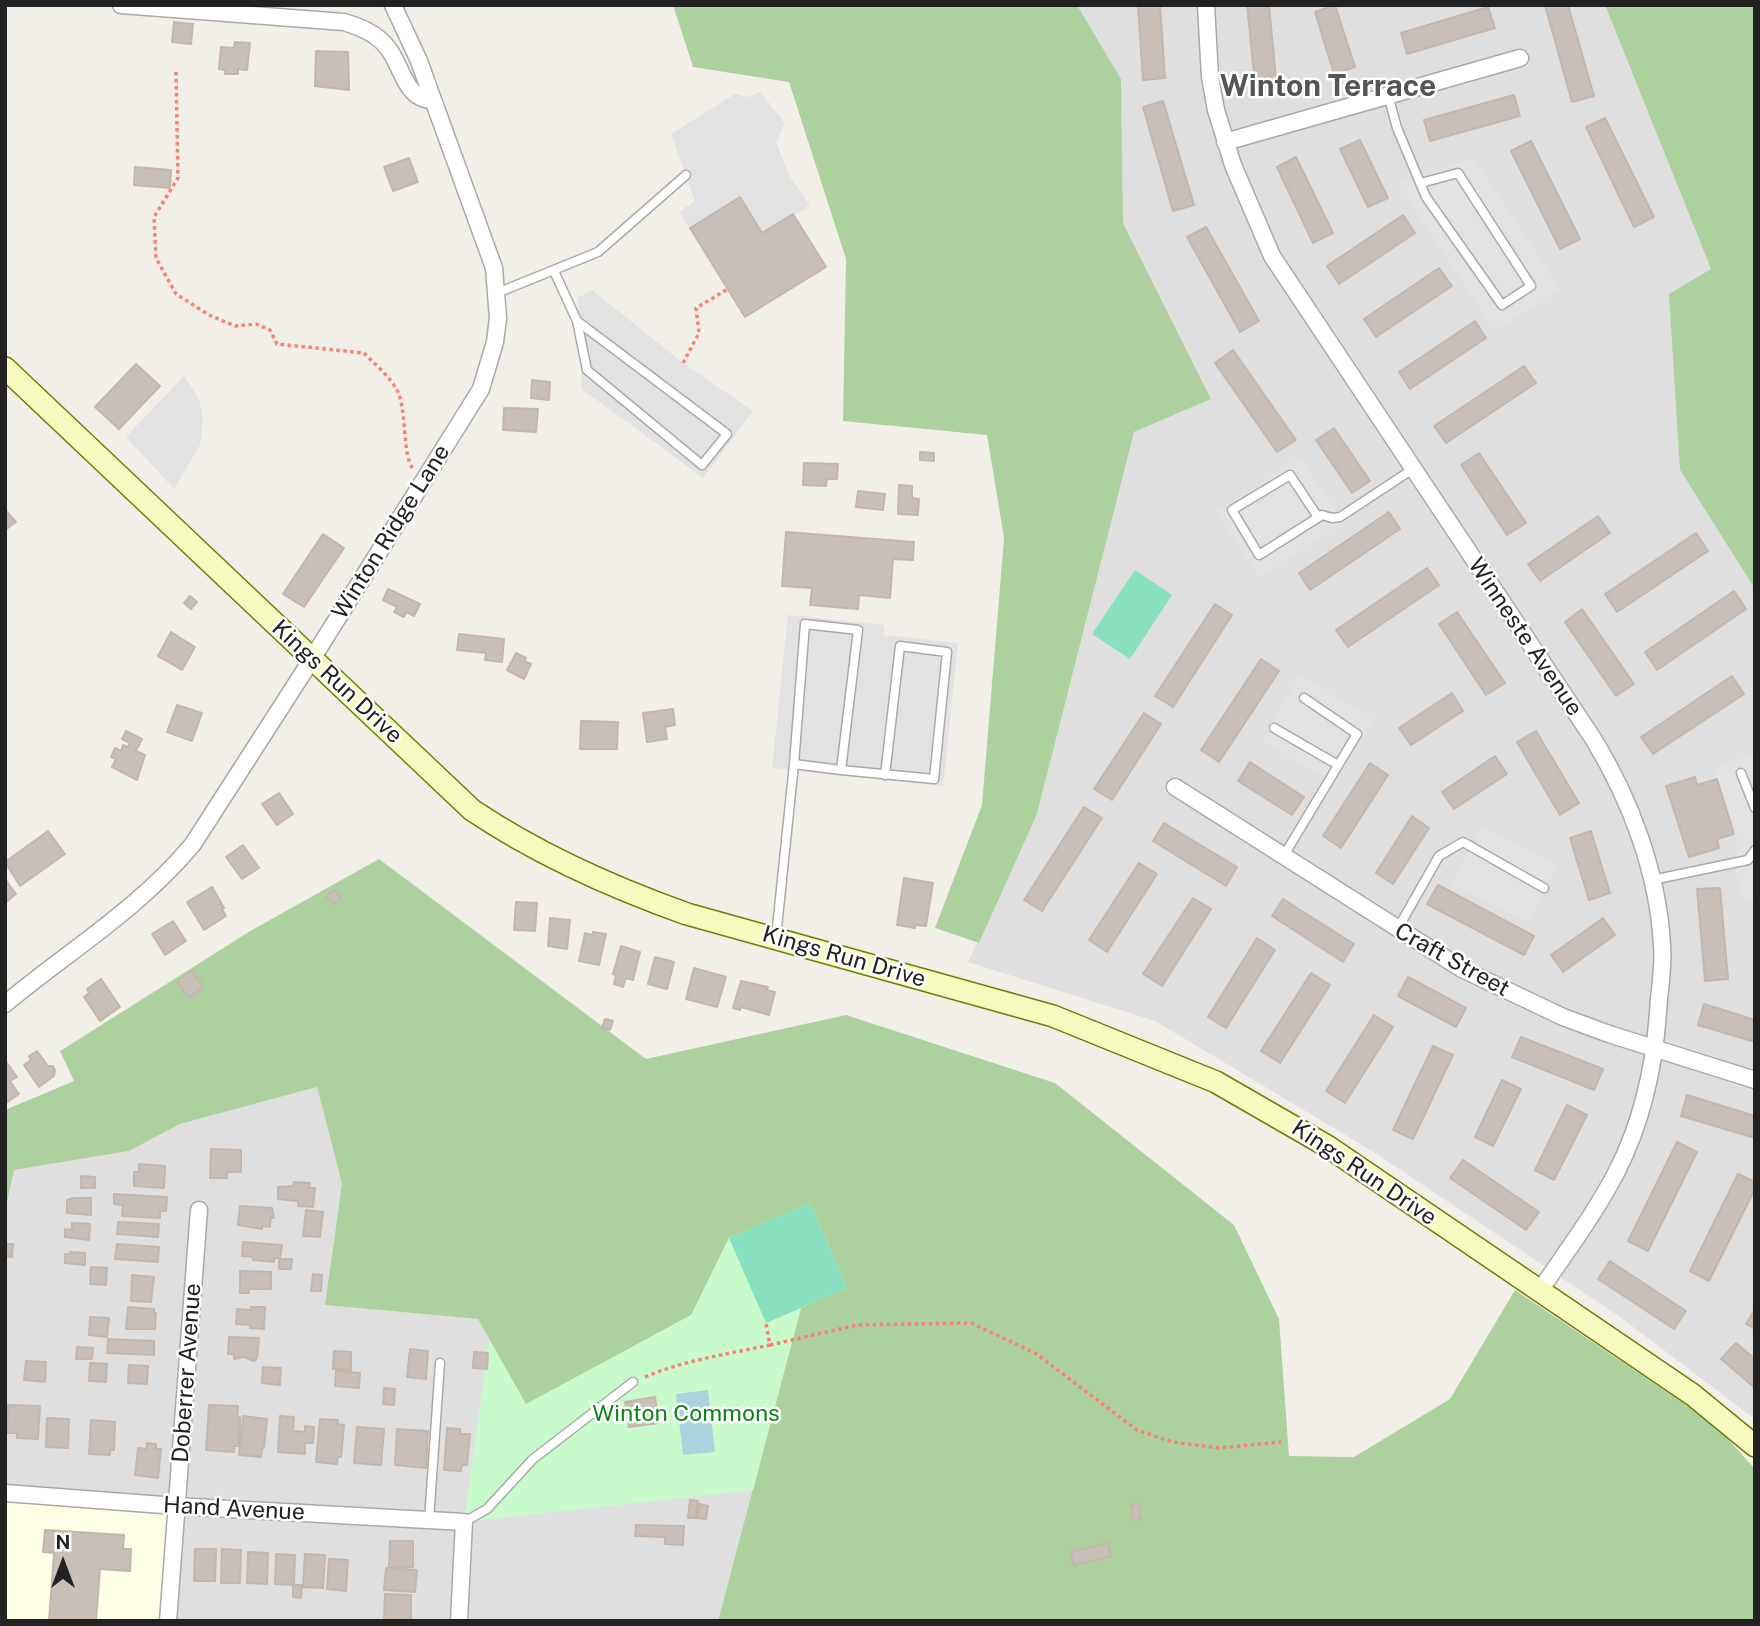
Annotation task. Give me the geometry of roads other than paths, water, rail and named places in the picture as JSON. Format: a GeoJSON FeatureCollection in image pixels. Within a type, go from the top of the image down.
{"type":"FeatureCollection","features":[{"type":"Feature","properties":{"kind":"street"},"geometry":{"type":"LineString","coordinates":[[121,5],[344,22],[375,35],[397,62],[407,85],[421,96],[433,100]]}},
{"type":"Feature","properties":{"kind":"street","name":"Winton Ridge Lane"},"geometry":{"type":"LineString","coordinates":[[5,1003],[143,897],[172,869],[192,844],[312,659],[481,389],[495,342],[498,293],[490,252],[419,61],[393,5]]}},
{"type":"Feature","properties":{"kind":"street","name":"Winneste Avenue"},"geometry":{"type":"LineString","coordinates":[[1206,5],[1210,77],[1216,110],[1251,211],[1272,256],[1594,740],[1615,775],[1629,808],[1652,880],[1662,946],[1656,1049],[1646,1096],[1617,1170],[1598,1205],[1539,1292]]}},
{"type":"Feature","properties":{"kind":"street"},"geometry":{"type":"LineString","coordinates":[[1225,142],[1520,58]]}},
{"type":"Feature","properties":{"kind":"street","name":"Kings Run Drive"},"geometry":{"type":"LineString","coordinates":[[5,369],[472,810],[485,819],[540,852],[634,895],[687,914],[1053,1016],[1216,1082],[1327,1146],[1693,1395],[1755,1446]]}},
{"type":"Feature","properties":{"kind":"street","name":"Craft Street"},"geometry":{"type":"LineString","coordinates":[[1175,788],[1396,930],[1462,969],[1563,1017],[1755,1080]]}},
{"type":"Feature","properties":{"kind":"street","name":"Doberrer Avenue"},"geometry":{"type":"LineString","coordinates":[[168,1621],[199,1210]]}},
{"type":"Feature","properties":{"kind":"street","name":"Hand Avenue"},"geometry":{"type":"LineString","coordinates":[[5,1493],[176,1506],[464,1522]]}},
{"type":"Feature","properties":{"kind":"street"},"geometry":{"type":"LineString","coordinates":[[459,1621],[464,1522]]}},
{"type":"Feature","properties":{"kind":"lane"},"geometry":{"type":"LineString","coordinates":[[1388,95],[1397,128],[1426,197],[1502,305],[1531,286],[1458,173],[1421,183]]}},
{"type":"Feature","properties":{"kind":"lane"},"geometry":{"type":"LineString","coordinates":[[498,293],[598,252],[685,175]]}},
{"type":"Feature","properties":{"kind":"lane"},"geometry":{"type":"LineString","coordinates":[[554,271],[577,321],[586,370],[702,466],[727,434],[577,321]]}},
{"type":"Feature","properties":{"kind":"lane"},"geometry":{"type":"LineString","coordinates":[[1318,517],[1290,475],[1232,510],[1259,555],[1322,515],[1340,517],[1413,469]]}},
{"type":"Feature","properties":{"kind":"lane"},"geometry":{"type":"LineString","coordinates":[[776,937],[805,624],[858,630],[841,770]]}},
{"type":"Feature","properties":{"kind":"lane"},"geometry":{"type":"LineString","coordinates":[[794,764],[885,775],[933,779],[947,652],[900,646],[885,775]]}},
{"type":"Feature","properties":{"kind":"lane"},"geometry":{"type":"LineString","coordinates":[[1283,857],[1357,734],[1304,698]]}},
{"type":"Feature","properties":{"kind":"lane"},"geometry":{"type":"LineString","coordinates":[[1274,728],[1338,765]]}},
{"type":"Feature","properties":{"kind":"lane"},"geometry":{"type":"LineString","coordinates":[[1741,773],[1755,808]]}},
{"type":"Feature","properties":{"kind":"lane"},"geometry":{"type":"LineString","coordinates":[[1396,930],[1439,856],[1463,842],[1544,888]]}},
{"type":"Feature","properties":{"kind":"lane"},"geometry":{"type":"LineString","coordinates":[[1652,880],[1748,860],[1755,850]]}},
{"type":"Feature","properties":{"kind":"lane"},"geometry":{"type":"LineString","coordinates":[[429,1520],[440,1363]]}},
{"type":"Feature","properties":{"kind":"lane"},"geometry":{"type":"LineString","coordinates":[[464,1522],[487,1509],[533,1459],[633,1382]]}},
{"type":"Feature","properties":{"kind":"water"},"geometry":{"type":"Polygon","coordinates":[[[708,1390],[715,1452],[683,1455],[676,1394],[708,1390]]]}},
{"type":"Feature","properties":{"kind":"district","name":"Winton Terrace"},"geometry":{"type":"Point","coordinates":[1328,87]}},
{"type":"Feature","properties":{"kind":"park label","name":"Winton Commons"},"geometry":{"type":"Point","coordinates":[686,1414]}}]}
